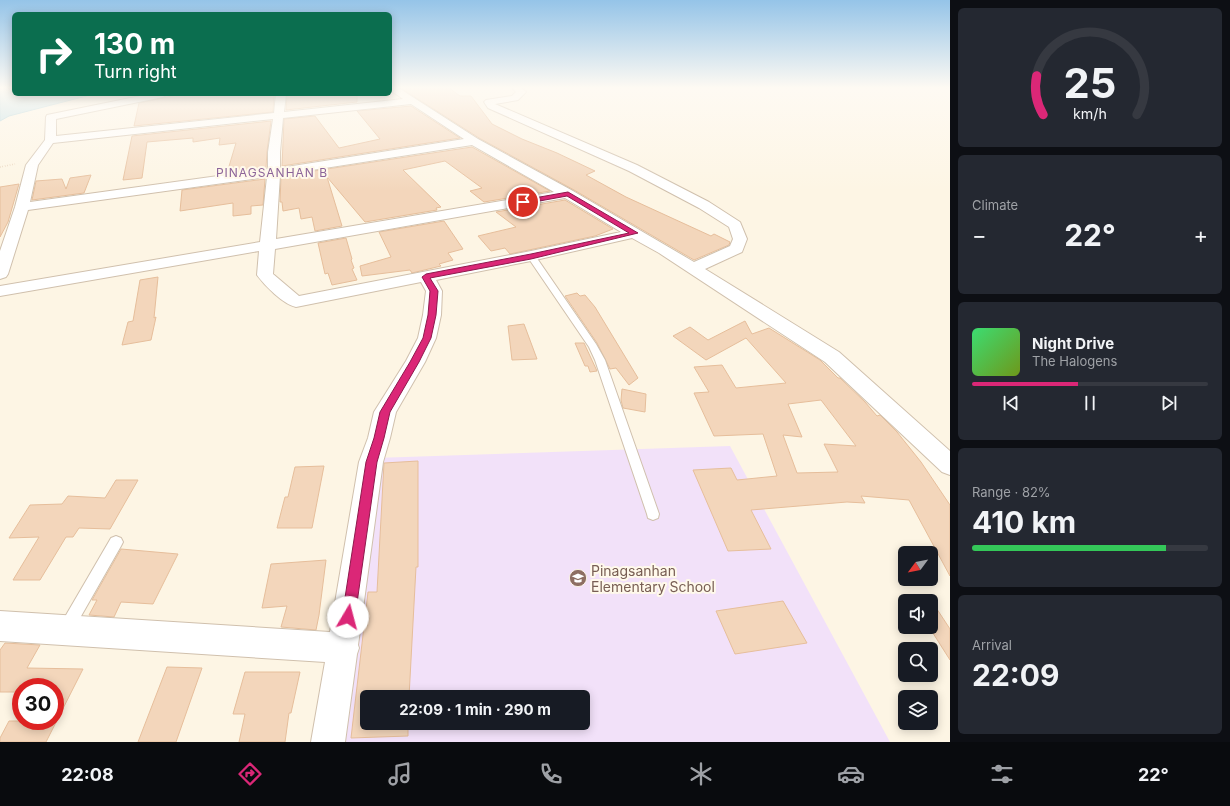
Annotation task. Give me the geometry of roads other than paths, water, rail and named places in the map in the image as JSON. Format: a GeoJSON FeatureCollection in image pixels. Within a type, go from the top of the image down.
{"type":"FeatureCollection","features":[{"type":"Feature","properties":{"kind":"street"},"geometry":{"type":"LineString","coordinates":[[0,274],[22,207],[32,165],[50,140],[52,122]]}},
{"type":"Feature","properties":{"kind":"street"},"geometry":{"type":"LineString","coordinates":[[50,140],[225,122]]}},
{"type":"Feature","properties":{"kind":"street"},"geometry":{"type":"LineString","coordinates":[[278,122],[274,152],[274,172],[265,275],[271,282],[296,302],[531,256],[635,233]]}},
{"type":"Feature","properties":{"kind":"street"},"geometry":{"type":"LineString","coordinates":[[444,122],[474,141],[568,194],[693,268],[832,357],[950,466]]}},
{"type":"Feature","properties":{"kind":"street"},"geometry":{"type":"LineString","coordinates":[[527,122],[633,168],[704,205],[735,225],[740,239],[736,249],[693,268]]}},
{"type":"Feature","properties":{"kind":"street"},"geometry":{"type":"LineString","coordinates":[[22,207],[375,158],[474,141]]}},
{"type":"Feature","properties":{"kind":"street"},"geometry":{"type":"LineString","coordinates":[[0,291],[568,194]]}},
{"type":"Feature","properties":{"kind":"street"},"geometry":{"type":"LineString","coordinates":[[328,742],[344,648],[371,462],[379,438],[385,412],[415,362],[427,338],[432,315],[434,291],[426,277]]}},
{"type":"Feature","properties":{"kind":"street"},"geometry":{"type":"LineString","coordinates":[[0,626],[344,648]]}},
{"type":"Feature","properties":{"kind":"lane"},"geometry":{"type":"LineString","coordinates":[[531,256],[593,346],[600,360],[653,514]]}},
{"type":"Feature","properties":{"kind":"lane"},"geometry":{"type":"LineString","coordinates":[[65,630],[116,542]]}},
{"type":"Feature","properties":{"kind":"place","name":"Pinagsanhan Elementary School"},"geometry":{"type":"Point","coordinates":[578,578]}},
{"type":"Feature","properties":{"kind":"district","name":"PINAGSANHAN B"},"geometry":{"type":"Point","coordinates":[272,172]}}]}
